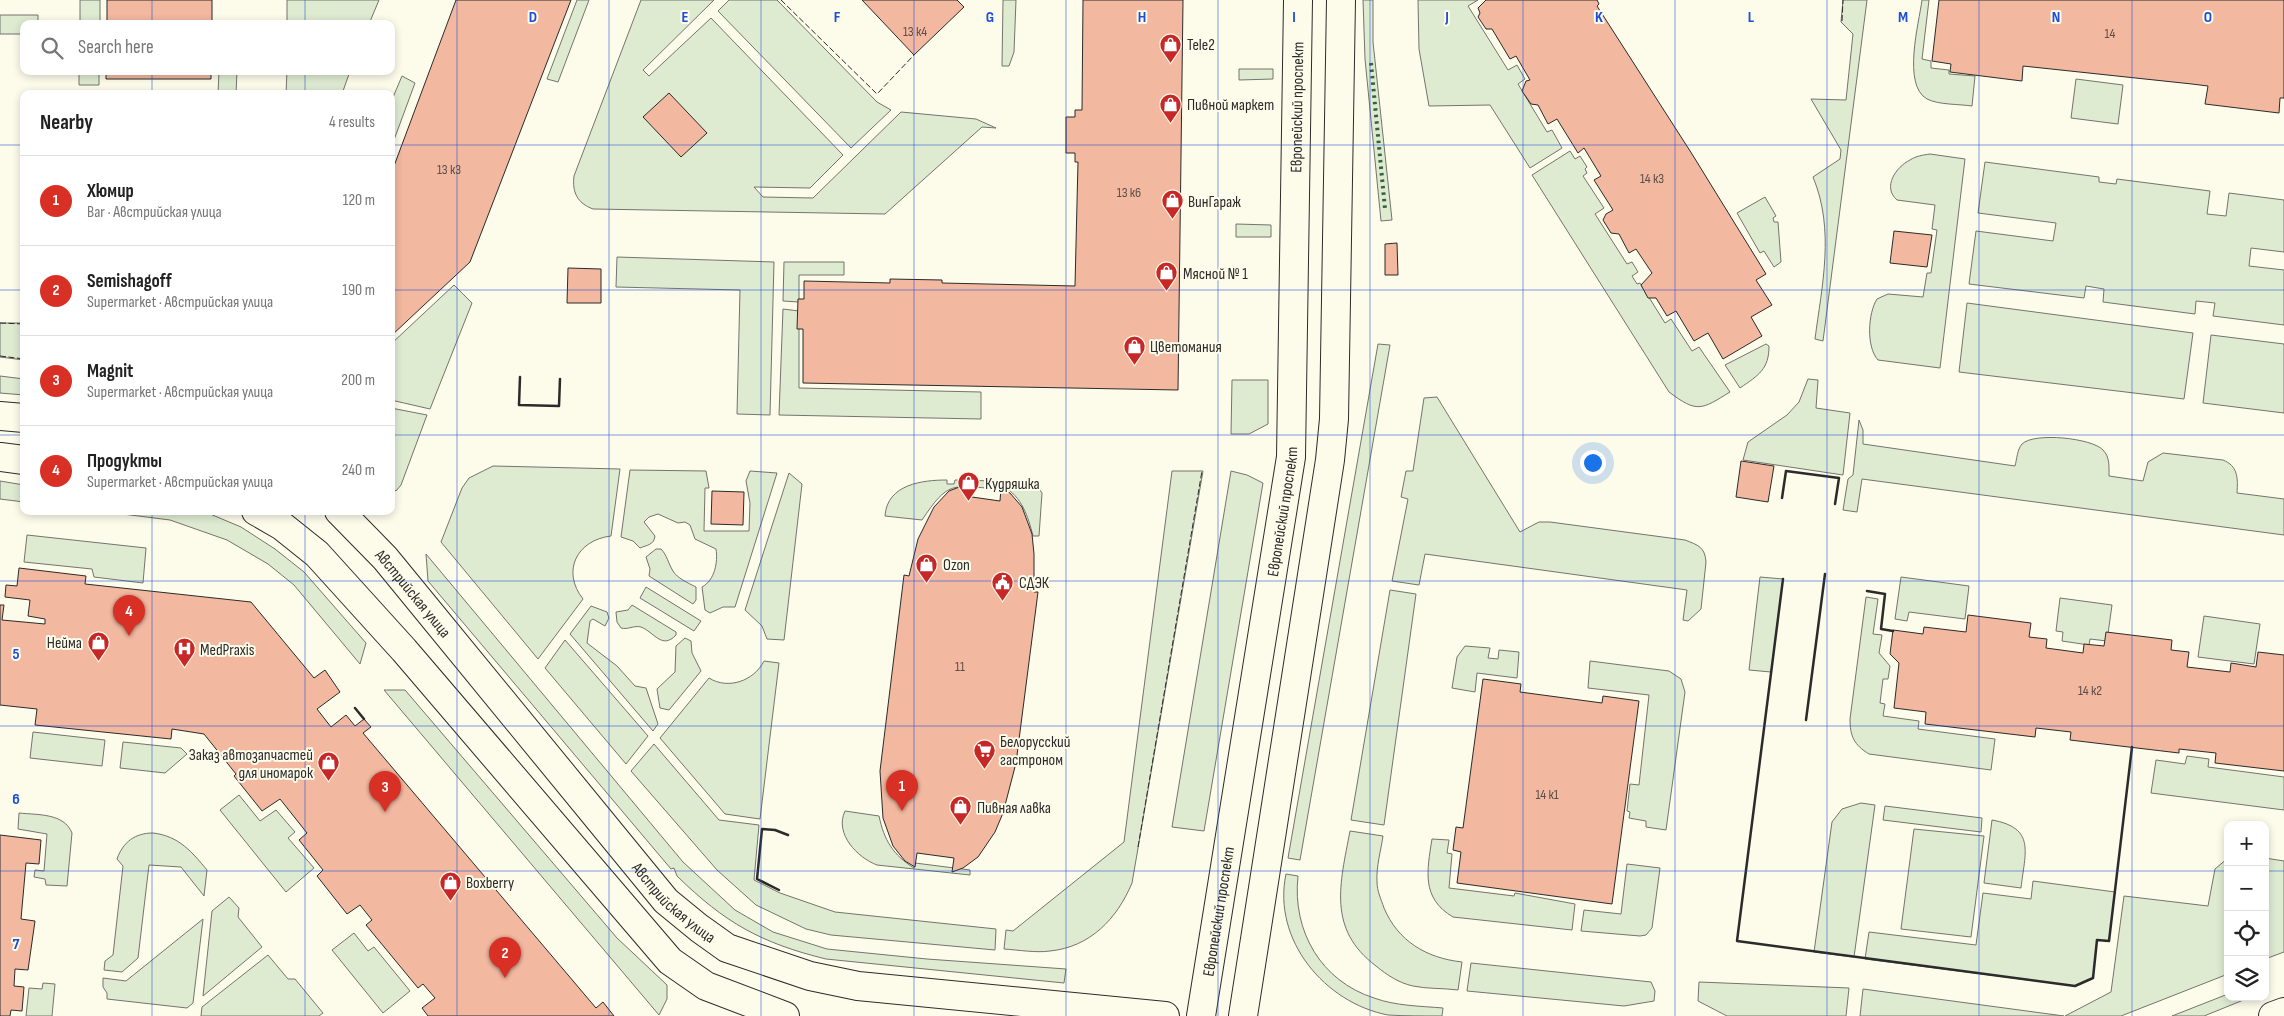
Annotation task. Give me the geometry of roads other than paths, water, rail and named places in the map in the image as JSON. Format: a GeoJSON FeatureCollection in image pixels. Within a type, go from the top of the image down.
{"type":"FeatureCollection","features":[{"type":"Feature","properties":{"kind":"street","name":"Европейский проспект"},"geometry":{"type":"LineString","coordinates":[[1201,1016],[1291,457],[1298,0]]}},
{"type":"Feature","properties":{"kind":"street"},"geometry":{"type":"LineString","coordinates":[[1243,1016],[1330,460],[1334,419],[1341,0]]}},
{"type":"Feature","properties":{"kind":"street"},"geometry":{"type":"LineString","coordinates":[[0,416],[20,418]]}},
{"type":"Feature","properties":{"kind":"street"},"geometry":{"type":"LineString","coordinates":[[0,457],[20,460]]}},
{"type":"Feature","properties":{"kind":"street"},"geometry":{"type":"LineString","coordinates":[[263,515],[282,526],[317,554],[410,658],[670,962],[706,986],[785,1016]]}},
{"type":"Feature","properties":{"kind":"street","name":"Австрийская улица"},"geometry":{"type":"LineString","coordinates":[[343,515],[385,558],[666,901],[698,928],[727,948],[810,976],[858,986],[1165,1016]]}},
{"type":"Feature","properties":{"kind":"street"},"geometry":{"type":"LineString","coordinates":[[2273,1016],[2284,1012]]}},
{"type":"Feature","properties":{"kind":"place","name":"Tele2"},"geometry":{"type":"Point","coordinates":[1171,63]}},
{"type":"Feature","properties":{"kind":"place","name":"Пивной маркет"},"geometry":{"type":"Point","coordinates":[1171,123]}},
{"type":"Feature","properties":{"kind":"place","name":"ВинГараж"},"geometry":{"type":"Point","coordinates":[1172,220]}},
{"type":"Feature","properties":{"kind":"place","name":"Мясной № 1"},"geometry":{"type":"Point","coordinates":[1167,292]}},
{"type":"Feature","properties":{"kind":"place","name":"Цветомания"},"geometry":{"type":"Point","coordinates":[1134,365]}},
{"type":"Feature","properties":{"kind":"place","name":"Кудряшка"},"geometry":{"type":"Point","coordinates":[969,502]}},
{"type":"Feature","properties":{"kind":"place","name":"Ozon"},"geometry":{"type":"Point","coordinates":[927,583]}},
{"type":"Feature","properties":{"kind":"place","name":"СДЭК"},"geometry":{"type":"Point","coordinates":[1003,601]}},
{"type":"Feature","properties":{"kind":"place","name":"Продукты"},"geometry":{"type":"Point","coordinates":[129,636]}},
{"type":"Feature","properties":{"kind":"place","name":"Нейма"},"geometry":{"type":"Point","coordinates":[98,661]}},
{"type":"Feature","properties":{"kind":"place","name":"MedPraxis"},"geometry":{"type":"Point","coordinates":[184,668]}},
{"type":"Feature","properties":{"kind":"place","name":"Белорусский гастроном"},"geometry":{"type":"Point","coordinates":[984,769]}},
{"type":"Feature","properties":{"kind":"place","name":"Заказ автозапчастей для иномарок"},"geometry":{"type":"Point","coordinates":[329,782]}},
{"type":"Feature","properties":{"kind":"place","name":"Хюмир"},"geometry":{"type":"Point","coordinates":[902,811]}},
{"type":"Feature","properties":{"kind":"place","name":"Magnit"},"geometry":{"type":"Point","coordinates":[385,812]}},
{"type":"Feature","properties":{"kind":"place","name":"Пивная лавка"},"geometry":{"type":"Point","coordinates":[961,826]}},
{"type":"Feature","properties":{"kind":"place","name":"Boxberry"},"geometry":{"type":"Point","coordinates":[450,901]}},
{"type":"Feature","properties":{"kind":"place","name":"Semishagoff"},"geometry":{"type":"Point","coordinates":[505,978]}}]}
